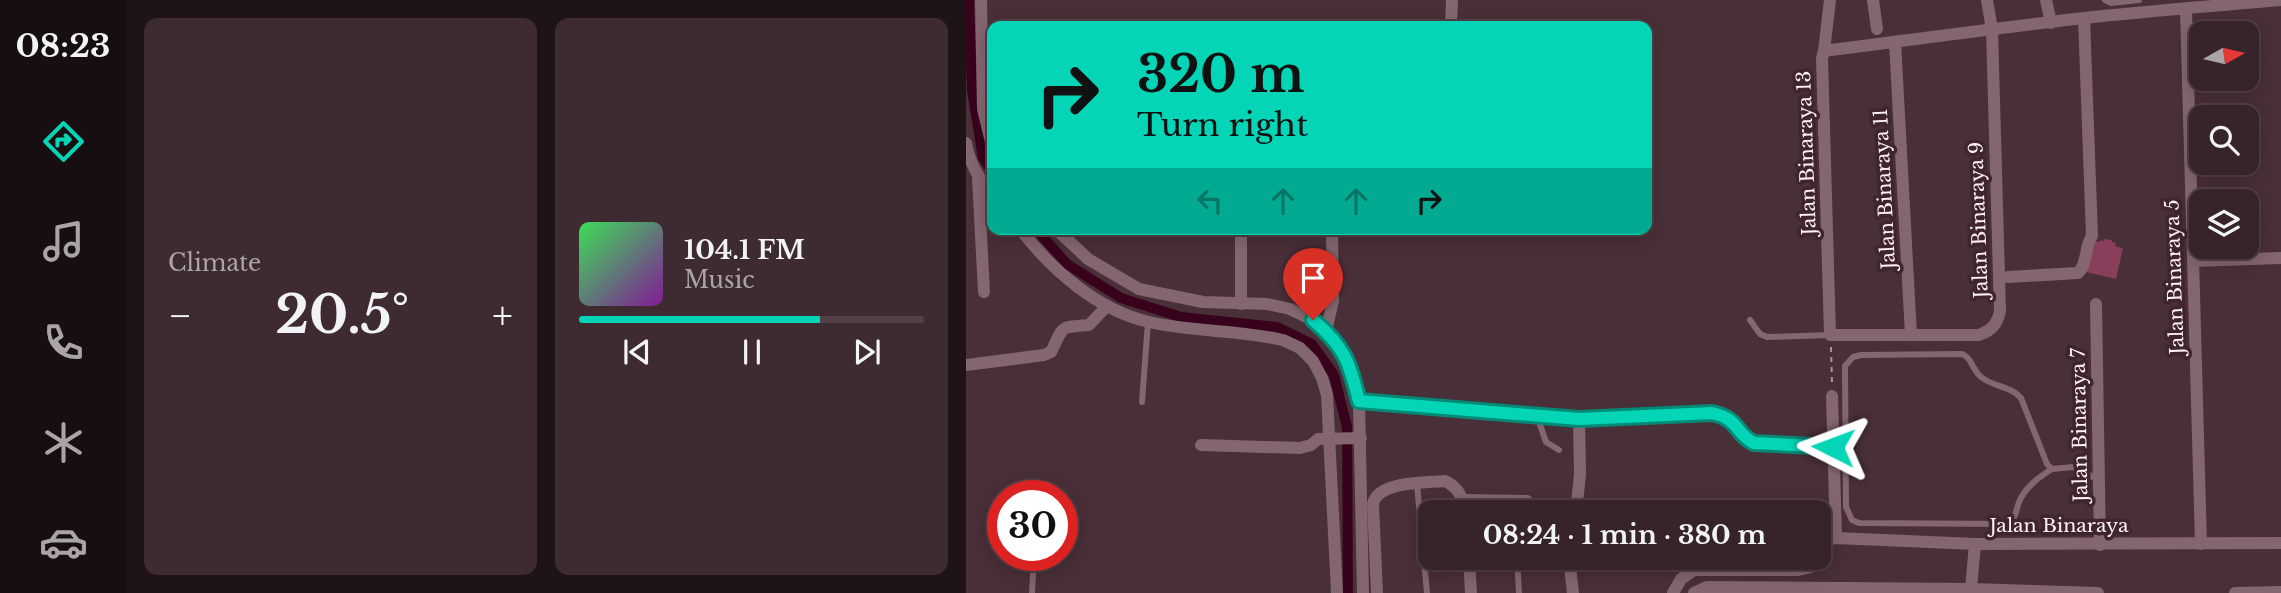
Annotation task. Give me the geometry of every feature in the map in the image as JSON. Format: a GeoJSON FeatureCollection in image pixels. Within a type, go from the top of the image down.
{"type":"FeatureCollection","features":[{"type":"Feature","properties":{"kind":"street"},"geometry":{"type":"LineString","coordinates":[[981,0],[987,94]]}},
{"type":"Feature","properties":{"kind":"street"},"geometry":{"type":"LineString","coordinates":[[1451,21],[1452,0]]}},
{"type":"Feature","properties":{"kind":"street"},"geometry":{"type":"LineString","coordinates":[[1824,51],[1830,0]]}},
{"type":"Feature","properties":{"kind":"street"},"geometry":{"type":"LineString","coordinates":[[1873,0],[1877,29]]}},
{"type":"Feature","properties":{"kind":"street"},"geometry":{"type":"LineString","coordinates":[[1987,0],[1992,30]]}},
{"type":"Feature","properties":{"kind":"street"},"geometry":{"type":"LineString","coordinates":[[2046,0],[2051,23]]}},
{"type":"Feature","properties":{"kind":"street","name":"Jalan Binaraya 13"},"geometry":{"type":"LineString","coordinates":[[1830,335],[1824,51],[2084,18],[2281,0]]}},
{"type":"Feature","properties":{"kind":"street","name":"Jalan Binaraya 5"},"geometry":{"type":"LineString","coordinates":[[2186,9],[2201,544]]}},
{"type":"Feature","properties":{"kind":"street"},"geometry":{"type":"LineString","coordinates":[[2008,277],[2081,272],[2092,236],[2084,18]]}},
{"type":"Feature","properties":{"kind":"street","name":"Jalan Binaraya 9"},"geometry":{"type":"LineString","coordinates":[[1830,335],[1979,335],[1994,328],[2000,311],[1992,30]]}},
{"type":"Feature","properties":{"kind":"street","name":"Jalan Binaraya 11"},"geometry":{"type":"LineString","coordinates":[[1895,42],[1911,335]]}},
{"type":"Feature","properties":{"kind":"street"},"geometry":{"type":"LineString","coordinates":[[966,143],[973,173],[984,292]]}},
{"type":"Feature","properties":{"kind":"street"},"geometry":{"type":"LineString","coordinates":[[973,173],[987,189]]}},
{"type":"Feature","properties":{"kind":"street"},"geometry":{"type":"LineString","coordinates":[[1026,235],[1068,279],[1106,307],[1148,322],[1283,340],[1300,348],[1313,361],[1322,377],[1327,395],[1333,438],[1337,593]]}},
{"type":"Feature","properties":{"kind":"street"},"geometry":{"type":"LineString","coordinates":[[1062,235],[1088,259],[1139,289],[1203,302],[1267,304],[1290,309],[1313,320],[1337,342],[1349,364],[1359,401],[1363,593]]}},
{"type":"Feature","properties":{"kind":"street"},"geometry":{"type":"LineString","coordinates":[[1241,235],[1241,304]]}},
{"type":"Feature","properties":{"kind":"street"},"geometry":{"type":"LineString","coordinates":[[1326,331],[1333,301],[1332,235]]}},
{"type":"Feature","properties":{"kind":"street"},"geometry":{"type":"LineString","coordinates":[[2193,261],[2281,258]]}},
{"type":"Feature","properties":{"kind":"street","name":"Jalan Binaraya 7"},"geometry":{"type":"LineString","coordinates":[[2096,304],[2100,545]]}},
{"type":"Feature","properties":{"kind":"street"},"geometry":{"type":"LineString","coordinates":[[966,365],[1044,355],[1051,352],[1061,330],[1076,324],[1088,325],[1106,307]]}},
{"type":"Feature","properties":{"kind":"street"},"geometry":{"type":"LineString","coordinates":[[1831,539],[1836,538],[1832,396]]}},
{"type":"Feature","properties":{"kind":"street"},"geometry":{"type":"LineString","coordinates":[[1359,401],[1579,419],[1712,413],[1725,415],[1754,443],[1833,447]]}},
{"type":"Feature","properties":{"kind":"street"},"geometry":{"type":"LineString","coordinates":[[1577,500],[1580,474],[1579,419]]}},
{"type":"Feature","properties":{"kind":"street"},"geometry":{"type":"LineString","coordinates":[[1201,445],[1300,448],[1311,445],[1318,439],[1359,438]]}},
{"type":"Feature","properties":{"kind":"street"},"geometry":{"type":"LineString","coordinates":[[1377,593],[1374,499],[1387,488],[1445,481],[1452,484],[1461,500]]}},
{"type":"Feature","properties":{"kind":"street","name":"Jalan Binaraya"},"geometry":{"type":"LineString","coordinates":[[1836,538],[1975,544],[2281,544]]}},
{"type":"Feature","properties":{"kind":"street"},"geometry":{"type":"LineString","coordinates":[[1971,589],[1975,544]]}},
{"type":"Feature","properties":{"kind":"street"},"geometry":{"type":"LineString","coordinates":[[1470,570],[1471,593]]}},
{"type":"Feature","properties":{"kind":"street"},"geometry":{"type":"LineString","coordinates":[[1570,570],[1573,593]]}},
{"type":"Feature","properties":{"kind":"street"},"geometry":{"type":"LineString","coordinates":[[1673,593],[1681,579],[1694,570]]}},
{"type":"Feature","properties":{"kind":"street"},"geometry":{"type":"LineString","coordinates":[[1694,593],[1707,587],[1878,592],[1971,589],[2098,593]]}},
{"type":"Feature","properties":{"kind":"street"},"geometry":{"type":"LineString","coordinates":[[2235,593],[2281,592]]}},
{"type":"Feature","properties":{"kind":"lane"},"geometry":{"type":"LineString","coordinates":[[2105,0],[2139,0]]}},
{"type":"Feature","properties":{"kind":"lane"},"geometry":{"type":"LineString","coordinates":[[1750,320],[1760,334],[1768,337],[1830,335]]}},
{"type":"Feature","properties":{"kind":"lane"},"geometry":{"type":"LineString","coordinates":[[1142,402],[1148,322]]}},
{"type":"Feature","properties":{"kind":"lane"},"geometry":{"type":"LineString","coordinates":[[2052,469],[2043,457],[2021,398],[2016,392],[1980,376],[1967,356],[1861,355],[1853,357],[1844,366],[1846,507],[1852,520],[1859,523],[2010,524],[2015,519],[2027,489],[2052,469],[2073,467],[2099,480]]}},
{"type":"Feature","properties":{"kind":"lane"},"geometry":{"type":"LineString","coordinates":[[1537,416],[1546,442],[1559,450]]}},
{"type":"Feature","properties":{"kind":"lane"},"geometry":{"type":"LineString","coordinates":[[1417,484],[1427,593]]}},
{"type":"Feature","properties":{"kind":"lane"},"geometry":{"type":"LineString","coordinates":[[1518,570],[1519,593]]}},
{"type":"Feature","properties":{"kind":"lane"},"geometry":{"type":"LineString","coordinates":[[1032,593],[1033,571]]}},
{"type":"Feature","properties":{"kind":"path"},"geometry":{"type":"LineString","coordinates":[[1830,335],[1832,396]]}},
{"type":"Feature","properties":{"kind":"building"},"geometry":{"type":"Polygon","coordinates":[[[2112,240],[2116,243],[2115,246],[2123,248],[2116,279],[2086,272],[2093,241],[2112,240]]]}},
{"type":"Feature","properties":{"kind":"waterway"},"geometry":{"type":"LineString","coordinates":[[969,0],[972,90],[983,158],[987,164]]}},
{"type":"Feature","properties":{"kind":"waterway"},"geometry":{"type":"LineString","coordinates":[[1041,235],[1067,264],[1121,298],[1181,317],[1277,327],[1312,344],[1334,375],[1347,427],[1348,593]]}},
{"type":"Feature","properties":{"kind":"route"},"geometry":{"type":"LineString","coordinates":[[1313,320],[1337,342],[1349,364],[1359,401],[1579,419],[1712,413],[1725,415],[1754,443],[1833,447]]}}]}
